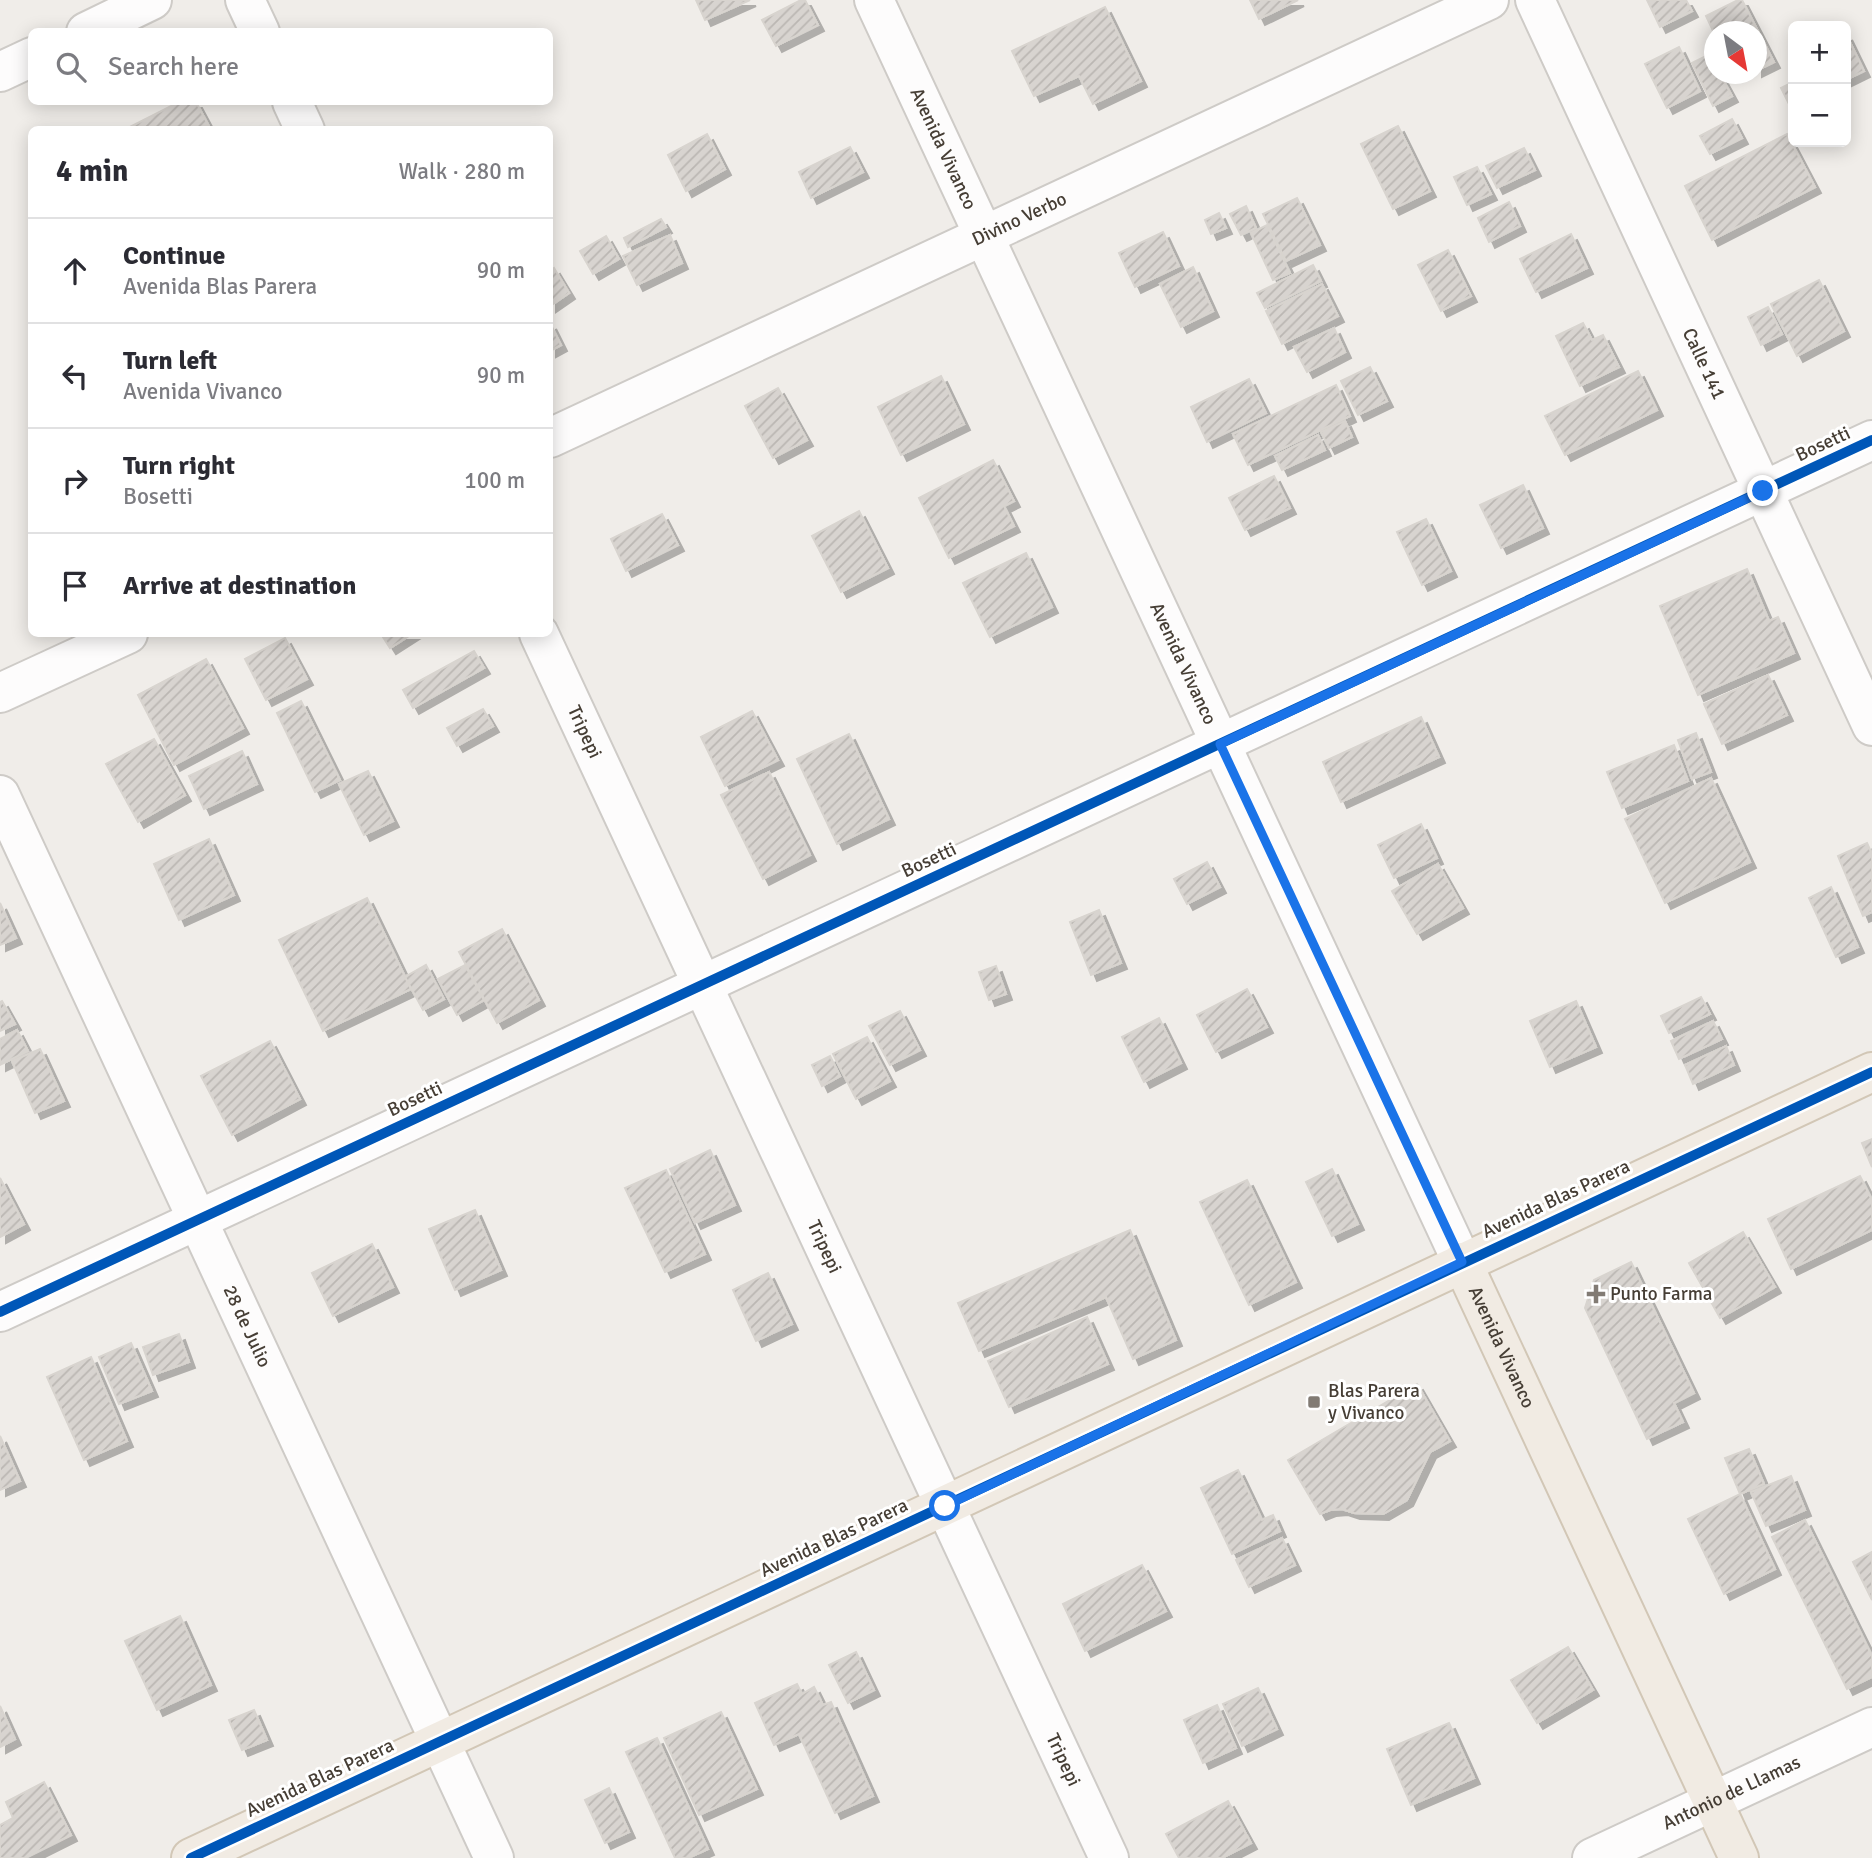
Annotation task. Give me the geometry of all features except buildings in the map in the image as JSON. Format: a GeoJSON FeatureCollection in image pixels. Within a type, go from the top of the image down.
{"type":"FeatureCollection","features":[{"type":"Feature","properties":{"kind":"main road","name":"Avenida Blas Parera"},"geometry":{"type":"LineString","coordinates":[[191,1858],[1872,1072]]}},
{"type":"Feature","properties":{"kind":"main road","name":"Avenida Vivanco"},"geometry":{"type":"LineString","coordinates":[[1462,1262],[1739,1858]]}},
{"type":"Feature","properties":{"kind":"street"},"geometry":{"type":"LineString","coordinates":[[94,28],[152,0]]}},
{"type":"Feature","properties":{"kind":"street"},"geometry":{"type":"LineString","coordinates":[[245,0],[258,28]]}},
{"type":"Feature","properties":{"kind":"street","name":"Avenida Vivanco"},"geometry":{"type":"LineString","coordinates":[[874,0],[1462,1262]]}},
{"type":"Feature","properties":{"kind":"street","name":"Divino Verbo"},"geometry":{"type":"LineString","coordinates":[[553,437],[1489,0]]}},
{"type":"Feature","properties":{"kind":"street","name":"Calle 141"},"geometry":{"type":"LineString","coordinates":[[1535,0],[1872,726]]}},
{"type":"Feature","properties":{"kind":"street"},"geometry":{"type":"LineString","coordinates":[[0,72],[28,59]]}},
{"type":"Feature","properties":{"kind":"street"},"geometry":{"type":"LineString","coordinates":[[293,105],[303,126]]}},
{"type":"Feature","properties":{"kind":"street","name":"Bosetti"},"geometry":{"type":"LineString","coordinates":[[0,1311],[1872,440]]}},
{"type":"Feature","properties":{"kind":"street"},"geometry":{"type":"LineString","coordinates":[[0,693],[121,637]]}},
{"type":"Feature","properties":{"kind":"street","name":"Tripepi"},"geometry":{"type":"LineString","coordinates":[[541,637],[1109,1858]]}},
{"type":"Feature","properties":{"kind":"street","name":"28 de Julio"},"geometry":{"type":"LineString","coordinates":[[0,795],[494,1858]]}},
{"type":"Feature","properties":{"kind":"street","name":"Antonio de Llamas"},"geometry":{"type":"LineString","coordinates":[[1591,1858],[1872,1727]]}},
{"type":"Feature","properties":{"kind":"cycle path"},"geometry":{"type":"LineString","coordinates":[[0,1312],[1872,440]]}},
{"type":"Feature","properties":{"kind":"cycle path"},"geometry":{"type":"LineString","coordinates":[[191,1858],[1872,1072]]}},
{"type":"Feature","properties":{"kind":"place","name":"Punto Farma"},"geometry":{"type":"Point","coordinates":[1596,1294]}},
{"type":"Feature","properties":{"kind":"place","name":"Blas Parera y Vivanco"},"geometry":{"type":"Point","coordinates":[1314,1402]}},
{"type":"Feature","properties":{"kind":"route"},"geometry":{"type":"LineString","coordinates":[[945,1506],[1462,1262],[1220,744],[1763,491]]}}]}
